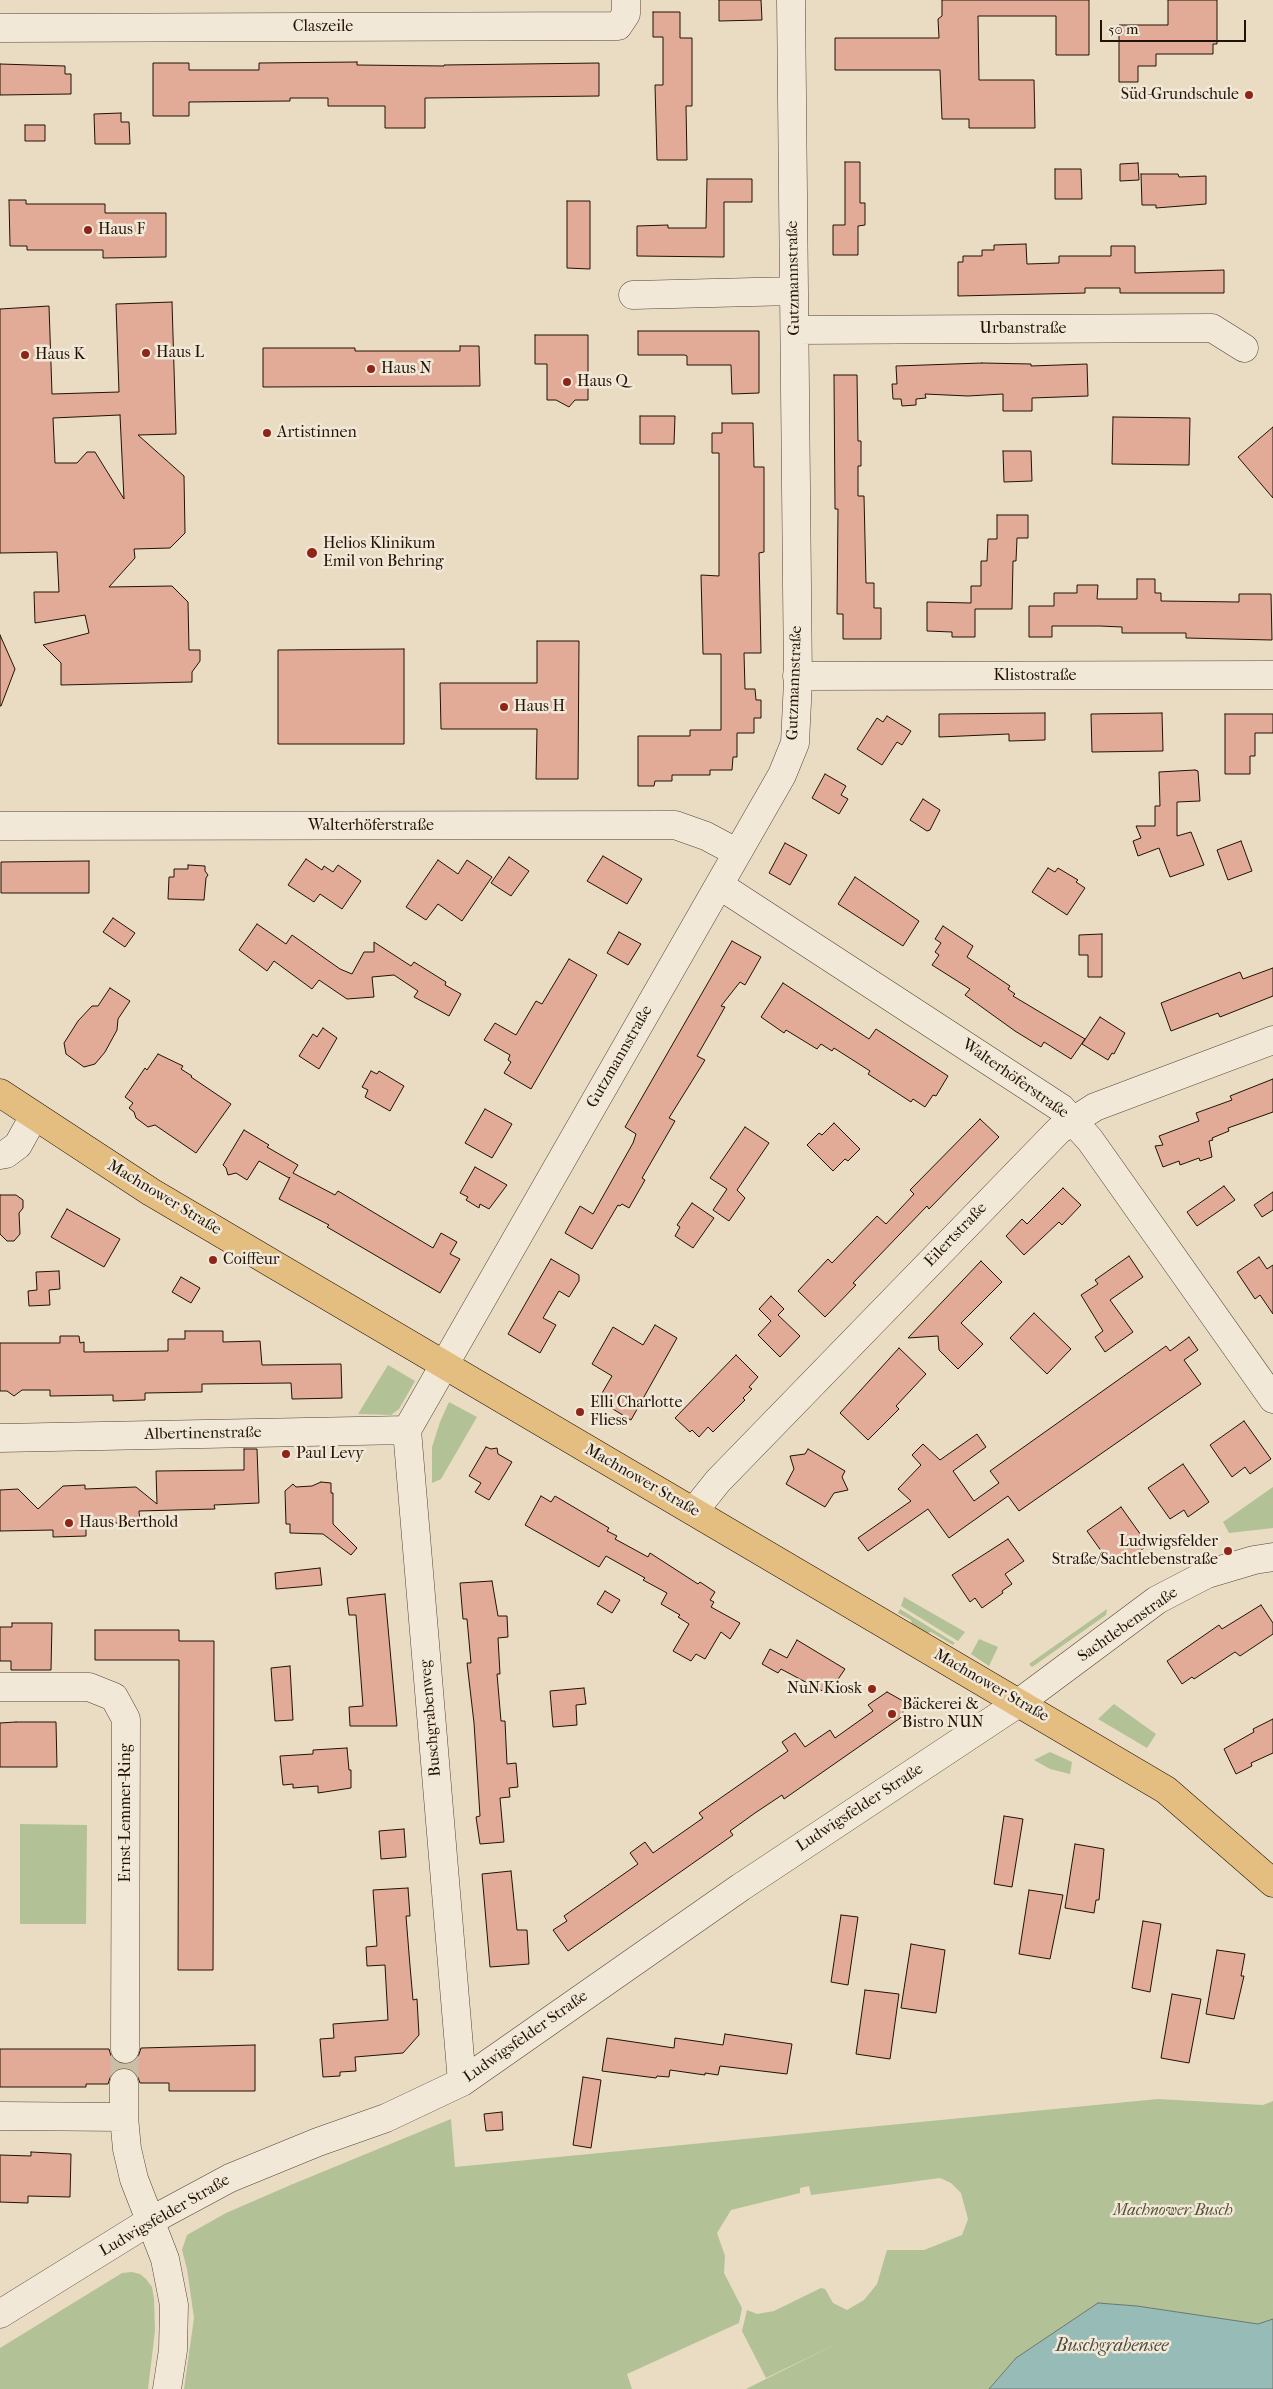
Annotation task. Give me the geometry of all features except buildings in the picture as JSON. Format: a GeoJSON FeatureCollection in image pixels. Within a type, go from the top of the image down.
{"type":"FeatureCollection","features":[{"type":"Feature","properties":{"kind":"main road","name":"Machnower Straße"},"geometry":{"type":"LineString","coordinates":[[0,1093],[151,1192],[1020,1702],[1166,1790],[1273,1883]]}},
{"type":"Feature","properties":{"kind":"street","name":"Claszeile"},"geometry":{"type":"LineString","coordinates":[[0,28],[618,26],[626,14],[626,0]]}},
{"type":"Feature","properties":{"kind":"street","name":"Gutzmannstraße"},"geometry":{"type":"LineString","coordinates":[[445,1365],[736,852],[786,768],[795,743],[798,676],[791,0]]}},
{"type":"Feature","properties":{"kind":"street"},"geometry":{"type":"LineString","coordinates":[[633,295],[794,291]]}},
{"type":"Feature","properties":{"kind":"street","name":"Urbanstraße"},"geometry":{"type":"LineString","coordinates":[[795,330],[1212,328],[1244,348]]}},
{"type":"Feature","properties":{"kind":"street","name":"Klistostraße"},"geometry":{"type":"LineString","coordinates":[[798,676],[1273,675]]}},
{"type":"Feature","properties":{"kind":"street","name":"Walterhöferstraße"},"geometry":{"type":"LineString","coordinates":[[0,826],[675,824],[706,836],[736,852]]}},
{"type":"Feature","properties":{"kind":"street","name":"Walterhöferstraße"},"geometry":{"type":"LineString","coordinates":[[719,885],[1057,1104],[1090,1140],[1273,1399]]}},
{"type":"Feature","properties":{"kind":"street","name":"Eilertstraße"},"geometry":{"type":"LineString","coordinates":[[694,1511],[718,1481],[932,1259],[1028,1160],[1073,1120],[1095,1107],[1273,1040]]}},
{"type":"Feature","properties":{"kind":"street"},"geometry":{"type":"LineString","coordinates":[[0,1155],[6,1154],[18,1146],[34,1116]]}},
{"type":"Feature","properties":{"kind":"street"},"geometry":{"type":"LineString","coordinates":[[407,1430],[445,1365]]}},
{"type":"Feature","properties":{"kind":"street","name":"Albertinenstraße"},"geometry":{"type":"LineString","coordinates":[[0,1438],[407,1430]]}},
{"type":"Feature","properties":{"kind":"street","name":"Buschgrabenweg"},"geometry":{"type":"LineString","coordinates":[[407,1430],[462,2082]]}},
{"type":"Feature","properties":{"kind":"street","name":"Sachtlebenstraße"},"geometry":{"type":"LineString","coordinates":[[1020,1702],[1157,1600],[1207,1574],[1254,1560],[1273,1558]]}},
{"type":"Feature","properties":{"kind":"street","name":"Ernst-Lemmer-Ring"},"geometry":{"type":"LineString","coordinates":[[0,1687],[90,1688],[114,1697],[126,1719],[125,2049]]}},
{"type":"Feature","properties":{"kind":"street","name":"Ludwigsfelder Straße"},"geometry":{"type":"LineString","coordinates":[[0,2314],[150,2221],[230,2178],[318,2142],[386,2118],[462,2082],[742,1887],[1020,1702]]}},
{"type":"Feature","properties":{"kind":"street"},"geometry":{"type":"LineString","coordinates":[[124,2083],[124,2117],[134,2179],[165,2259],[174,2305],[173,2350],[167,2389]]}},
{"type":"Feature","properties":{"kind":"street"},"geometry":{"type":"LineString","coordinates":[[0,2116],[124,2117]]}},
{"type":"Feature","properties":{"kind":"green space"},"geometry":{"type":"Polygon","coordinates":[[[388,1365],[415,1381],[399,1409],[391,1415],[358,1414],[388,1365]]]}},
{"type":"Feature","properties":{"kind":"green space"},"geometry":{"type":"Polygon","coordinates":[[[449,1402],[477,1417],[441,1479],[432,1483],[432,1447],[449,1402]]]}},
{"type":"Feature","properties":{"kind":"green space"},"geometry":{"type":"Polygon","coordinates":[[[1273,1487],[1273,1528],[1229,1533],[1223,1522],[1273,1487]]]}},
{"type":"Feature","properties":{"kind":"green space"},"geometry":{"type":"Polygon","coordinates":[[[904,1597],[965,1632],[958,1641],[901,1606],[904,1597]]]}},
{"type":"Feature","properties":{"kind":"green space"},"geometry":{"type":"Polygon","coordinates":[[[900,1609],[955,1643],[953,1645],[931,1632],[923,1634],[913,1628],[911,1620],[898,1613],[900,1609]]]}},
{"type":"Feature","properties":{"kind":"green space"},"geometry":{"type":"Polygon","coordinates":[[[1107,1609],[1106,1615],[1032,1667],[1029,1664],[1107,1609]]]}},
{"type":"Feature","properties":{"kind":"green space"},"geometry":{"type":"Polygon","coordinates":[[[979,1639],[998,1647],[989,1666],[971,1654],[979,1639]]]}},
{"type":"Feature","properties":{"kind":"green space"},"geometry":{"type":"Polygon","coordinates":[[[1114,1704],[1156,1734],[1147,1748],[1098,1719],[1114,1704]]]}},
{"type":"Feature","properties":{"kind":"green space"},"geometry":{"type":"Polygon","coordinates":[[[1050,1752],[1072,1762],[1070,1774],[1050,1769],[1034,1760],[1050,1752]]]}},
{"type":"Feature","properties":{"kind":"green space"},"geometry":{"type":"Polygon","coordinates":[[[20,1824],[87,1825],[86,1924],[20,1924],[20,1824]]]}},
{"type":"Feature","properties":{"kind":"green space","name":"Machnower Busch"},"geometry":{"type":"Polygon","coordinates":[[[1158,2099],[1263,2105],[1273,2101],[1273,2319],[1258,2324],[1137,2306],[1098,2303],[1016,2358],[989,2389],[746,2389],[840,2342],[766,2378],[742,2331],[747,2310],[757,2314],[774,2311],[821,2288],[825,2289],[833,2303],[847,2310],[864,2300],[877,2284],[887,2250],[924,2250],[962,2235],[968,2219],[961,2193],[951,2183],[940,2178],[811,2195],[809,2186],[800,2188],[800,2193],[731,2210],[717,2233],[725,2256],[724,2273],[742,2308],[739,2323],[627,2374],[632,2389],[184,2389],[194,2318],[187,2269],[182,2250],[187,2235],[226,2213],[451,2119],[455,2167],[1158,2099]]]}},
{"type":"Feature","properties":{"kind":"green space"},"geometry":{"type":"Polygon","coordinates":[[[132,2272],[140,2274],[146,2279],[152,2287],[154,2299],[155,2331],[148,2389],[0,2389],[0,2348],[122,2273],[132,2272]]]}},
{"type":"Feature","properties":{"kind":"water","name":"Buschgrabensee"},"geometry":{"type":"Polygon","coordinates":[[[1098,2303],[1137,2306],[1258,2324],[1273,2319],[1273,2389],[989,2389],[1016,2358],[1098,2303]]]}},
{"type":"Feature","properties":{"kind":"tunnel"},"geometry":{"type":"LineString","coordinates":[[124,2083],[125,2049]]}},
{"type":"Feature","properties":{"kind":"place","name":"Süd-Grundschule"},"geometry":{"type":"Point","coordinates":[1249,95]}},
{"type":"Feature","properties":{"kind":"place","name":"Haus F"},"geometry":{"type":"Point","coordinates":[88,230]}},
{"type":"Feature","properties":{"kind":"place","name":"Haus L"},"geometry":{"type":"Point","coordinates":[146,353]}},
{"type":"Feature","properties":{"kind":"place","name":"Haus K"},"geometry":{"type":"Point","coordinates":[25,355]}},
{"type":"Feature","properties":{"kind":"place","name":"Haus N"},"geometry":{"type":"Point","coordinates":[371,369]}},
{"type":"Feature","properties":{"kind":"place","name":"Haus Q"},"geometry":{"type":"Point","coordinates":[567,382]}},
{"type":"Feature","properties":{"kind":"place","name":"Artistinnen"},"geometry":{"type":"Point","coordinates":[267,433]}},
{"type":"Feature","properties":{"kind":"place","name":"Helios Klinikum Emil von Behring"},"geometry":{"type":"Point","coordinates":[312,553]}},
{"type":"Feature","properties":{"kind":"place","name":"Haus H"},"geometry":{"type":"Point","coordinates":[504,707]}},
{"type":"Feature","properties":{"kind":"place","name":"Coiffeur"},"geometry":{"type":"Point","coordinates":[213,1260]}},
{"type":"Feature","properties":{"kind":"place","name":"Elli Charlotte Fliess"},"geometry":{"type":"Point","coordinates":[580,1412]}},
{"type":"Feature","properties":{"kind":"place","name":"Paul Levy"},"geometry":{"type":"Point","coordinates":[286,1454]}},
{"type":"Feature","properties":{"kind":"place","name":"Haus Berthold"},"geometry":{"type":"Point","coordinates":[69,1523]}},
{"type":"Feature","properties":{"kind":"place","name":"Ludwigsfelder Straße/Sachtlebenstraße"},"geometry":{"type":"Point","coordinates":[1228,1551]}},
{"type":"Feature","properties":{"kind":"place","name":"NuN Kiosk"},"geometry":{"type":"Point","coordinates":[872,1689]}},
{"type":"Feature","properties":{"kind":"place","name":"Bäckerei & Bistro NUN"},"geometry":{"type":"Point","coordinates":[892,1714]}}]}
